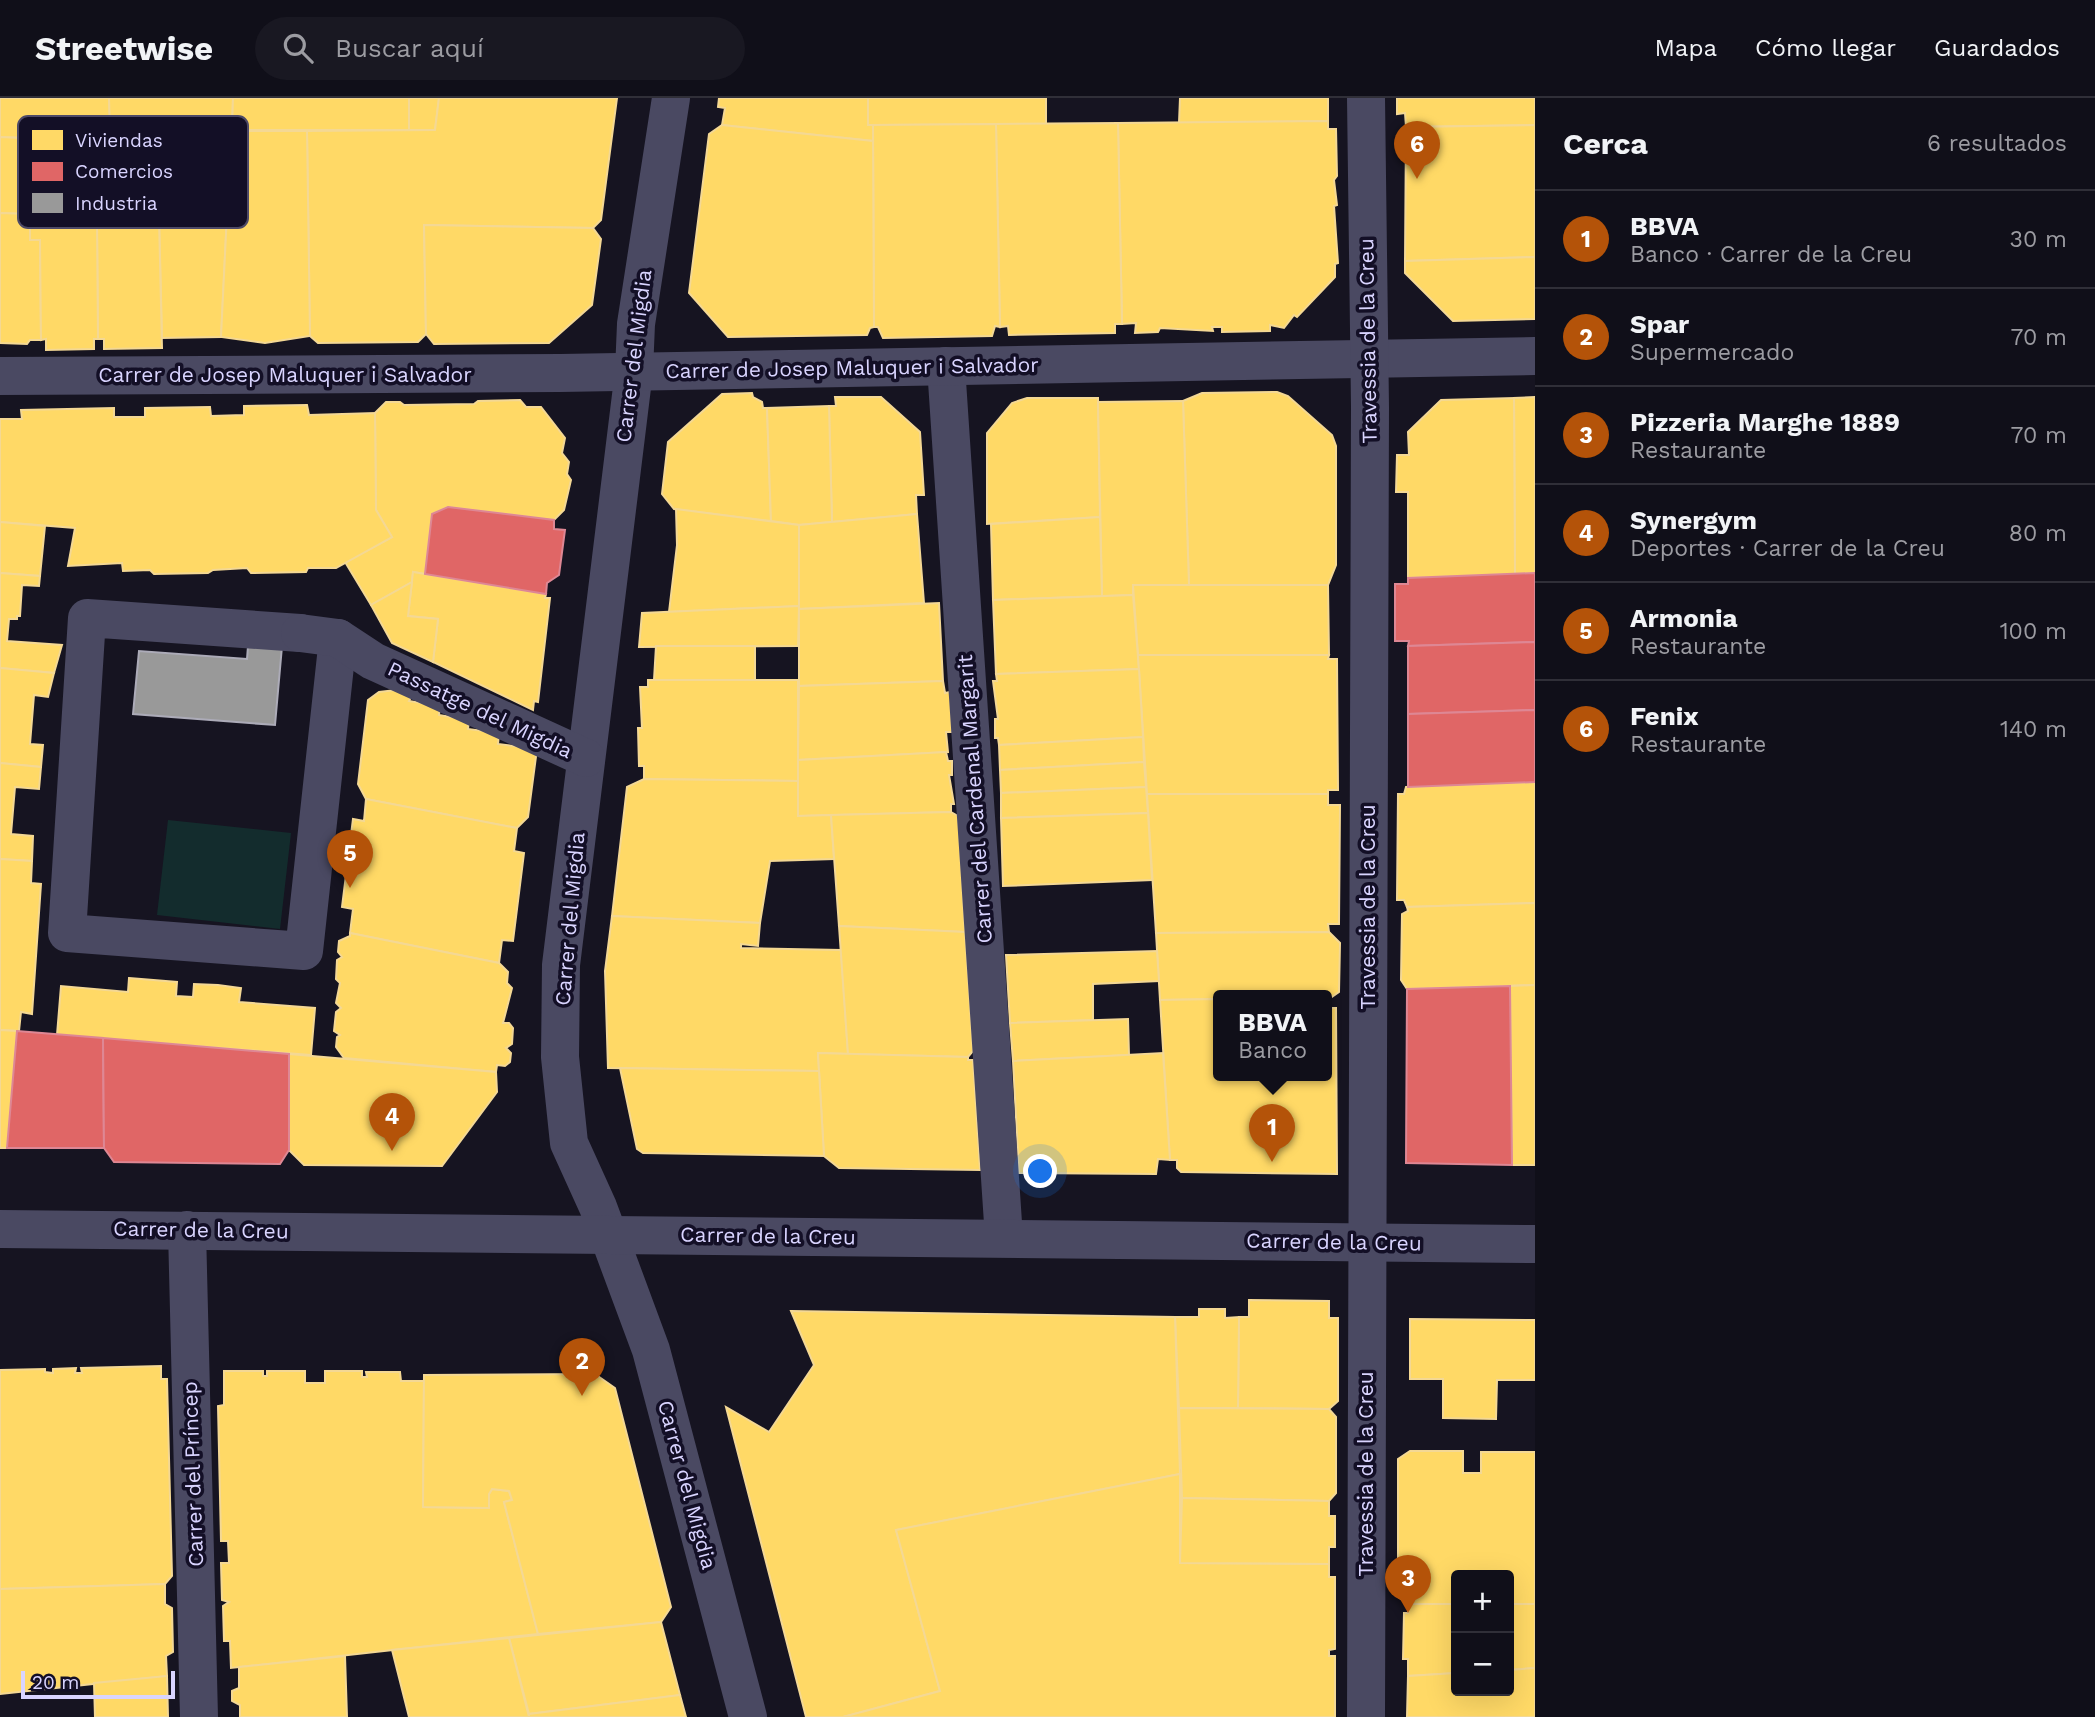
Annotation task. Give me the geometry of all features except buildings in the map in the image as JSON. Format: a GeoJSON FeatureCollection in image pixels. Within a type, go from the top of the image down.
{"type":"FeatureCollection","features":[{"type":"Feature","properties":{"kind":"street","name":"Carrer del Migdia"},"geometry":{"type":"LineString","coordinates":[[671,98],[636,324],[634,371],[561,965],[560,1057],[569,1143],[609,1234],[652,1350],[748,1717]]}},
{"type":"Feature","properties":{"kind":"street","name":"Travessia de la Creu"},"geometry":{"type":"LineString","coordinates":[[1366,98],[1367,360],[1370,435],[1366,1717]]}},
{"type":"Feature","properties":{"kind":"street","name":"Carrer de Josep Maluquer i Salvador"},"geometry":{"type":"LineString","coordinates":[[0,376],[634,371],[1535,356]]}},
{"type":"Feature","properties":{"kind":"street","name":"Carrer del Cardenal Margarit"},"geometry":{"type":"LineString","coordinates":[[946,366],[1004,1238]]}},
{"type":"Feature","properties":{"kind":"street"},"geometry":{"type":"LineString","coordinates":[[87,618],[338,638],[303,951],[66,933],[87,618]]}},
{"type":"Feature","properties":{"kind":"street","name":"Passatge del Migdia"},"geometry":{"type":"LineString","coordinates":[[338,638],[373,661],[586,758]]}},
{"type":"Feature","properties":{"kind":"street","name":"Carrer de la Creu"},"geometry":{"type":"LineString","coordinates":[[0,1228],[1535,1244]]}},
{"type":"Feature","properties":{"kind":"street","name":"Carrer del Príncep"},"geometry":{"type":"LineString","coordinates":[[187,1230],[199,1717]]}},
{"type":"Feature","properties":{"kind":"green space"},"geometry":{"type":"Polygon","coordinates":[[[168,820],[291,833],[280,929],[157,915],[168,820]]]}},
{"type":"Feature","properties":{"kind":"place","name":"Fenix"},"geometry":{"type":"Point","coordinates":[1417,179]}},
{"type":"Feature","properties":{"kind":"place","name":"Armonia"},"geometry":{"type":"Point","coordinates":[350,888]}},
{"type":"Feature","properties":{"kind":"place","name":"Synergym"},"geometry":{"type":"Point","coordinates":[392,1151]}},
{"type":"Feature","properties":{"kind":"place","name":"BBVA"},"geometry":{"type":"Point","coordinates":[1272,1162]}},
{"type":"Feature","properties":{"kind":"place","name":"Spar"},"geometry":{"type":"Point","coordinates":[582,1396]}},
{"type":"Feature","properties":{"kind":"place","name":"Pizzeria Marghe 1889"},"geometry":{"type":"Point","coordinates":[1408,1613]}}]}
